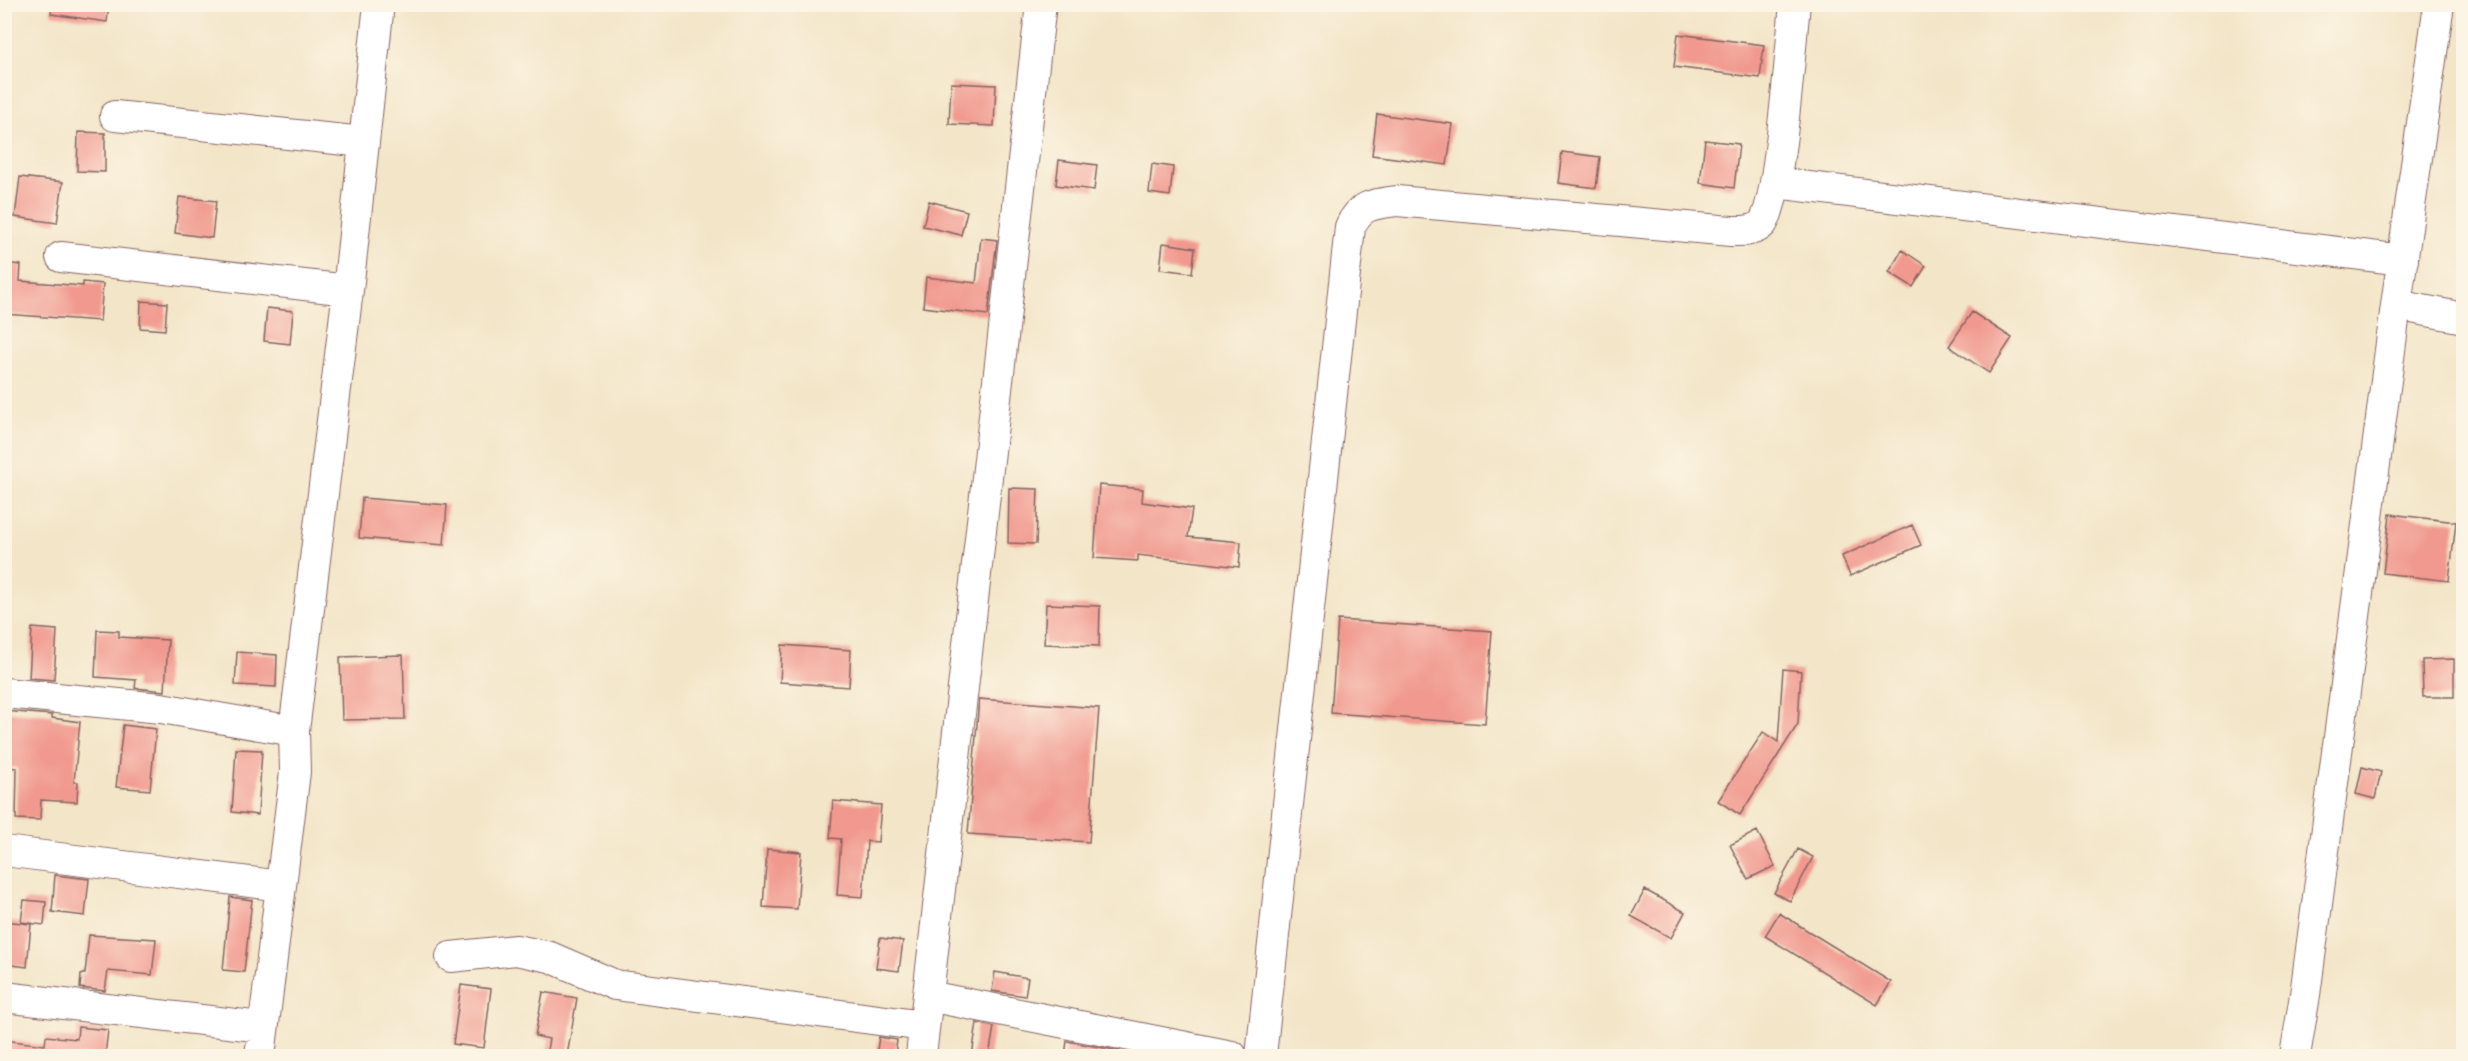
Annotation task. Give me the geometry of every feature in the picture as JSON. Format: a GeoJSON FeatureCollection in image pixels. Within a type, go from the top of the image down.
{"type":"FeatureCollection","features":[{"type":"Feature","properties":{"kind":"street"},"geometry":{"type":"LineString","coordinates":[[260,1056],[295,772],[294,731],[348,290],[378,4]]}},
{"type":"Feature","properties":{"kind":"street"},"geometry":{"type":"LineString","coordinates":[[921,1056],[1041,4]]}},
{"type":"Feature","properties":{"kind":"street"},"geometry":{"type":"LineString","coordinates":[[1261,1056],[1350,227],[1355,215],[1374,204],[1397,201],[1731,231],[1750,230],[1761,225],[1776,183],[1795,4]]}},
{"type":"Feature","properties":{"kind":"street"},"geometry":{"type":"LineString","coordinates":[[2295,1056],[2439,4]]}},
{"type":"Feature","properties":{"kind":"street"},"geometry":{"type":"LineString","coordinates":[[115,116],[364,142]]}},
{"type":"Feature","properties":{"kind":"street"},"geometry":{"type":"LineString","coordinates":[[1776,183],[2403,260]]}},
{"type":"Feature","properties":{"kind":"street"},"geometry":{"type":"LineString","coordinates":[[61,257],[348,290]]}},
{"type":"Feature","properties":{"kind":"street"},"geometry":{"type":"LineString","coordinates":[[2396,305],[2463,318]]}},
{"type":"Feature","properties":{"kind":"street"},"geometry":{"type":"LineString","coordinates":[[4,693],[161,708],[294,731]]}},
{"type":"Feature","properties":{"kind":"street"},"geometry":{"type":"LineString","coordinates":[[4,851],[281,886]]}},
{"type":"Feature","properties":{"kind":"street"},"geometry":{"type":"LineString","coordinates":[[451,957],[516,950],[550,957],[615,985],[924,1026]]}},
{"type":"Feature","properties":{"kind":"street"},"geometry":{"type":"LineString","coordinates":[[928,996],[1233,1056]]}},
{"type":"Feature","properties":{"kind":"street"},"geometry":{"type":"LineString","coordinates":[[4,997],[263,1027]]}},
{"type":"Feature","properties":{"kind":"building"},"geometry":{"type":"Polygon","coordinates":[[[52,4],[109,4],[107,22],[51,14],[52,4]]]}},
{"type":"Feature","properties":{"kind":"building"},"geometry":{"type":"Polygon","coordinates":[[[1678,34],[1764,45],[1760,78],[1674,67],[1678,34]]]}},
{"type":"Feature","properties":{"kind":"building"},"geometry":{"type":"Polygon","coordinates":[[[951,83],[996,85],[994,126],[949,124],[951,83]]]}},
{"type":"Feature","properties":{"kind":"building"},"geometry":{"type":"Polygon","coordinates":[[[1377,114],[1453,124],[1447,165],[1372,155],[1377,114]]]}},
{"type":"Feature","properties":{"kind":"building"},"geometry":{"type":"Polygon","coordinates":[[[78,132],[105,133],[105,172],[77,171],[78,132]]]}},
{"type":"Feature","properties":{"kind":"building"},"geometry":{"type":"Polygon","coordinates":[[[1705,140],[1739,144],[1734,188],[1700,183],[1705,140]]]}},
{"type":"Feature","properties":{"kind":"building"},"geometry":{"type":"Polygon","coordinates":[[[1562,152],[1600,157],[1596,188],[1558,183],[1562,152]]]}},
{"type":"Feature","properties":{"kind":"building"},"geometry":{"type":"Polygon","coordinates":[[[1059,160],[1097,165],[1094,190],[1056,185],[1059,160]]]}},
{"type":"Feature","properties":{"kind":"building"},"geometry":{"type":"Polygon","coordinates":[[[1152,164],[1173,167],[1170,196],[1149,193],[1152,164]]]}},
{"type":"Feature","properties":{"kind":"building"},"geometry":{"type":"Polygon","coordinates":[[[20,177],[63,182],[57,223],[15,217],[20,177]]]}},
{"type":"Feature","properties":{"kind":"building"},"geometry":{"type":"Polygon","coordinates":[[[179,197],[216,201],[212,238],[175,233],[179,197]]]}},
{"type":"Feature","properties":{"kind":"building"},"geometry":{"type":"Polygon","coordinates":[[[929,201],[967,211],[961,235],[923,226],[929,201]]]}},
{"type":"Feature","properties":{"kind":"building"},"geometry":{"type":"Polygon","coordinates":[[[981,238],[997,240],[988,315],[923,307],[926,277],[976,283],[981,238]]]}},
{"type":"Feature","properties":{"kind":"building"},"geometry":{"type":"Polygon","coordinates":[[[1163,243],[1195,248],[1192,273],[1160,269],[1163,243]]]}},
{"type":"Feature","properties":{"kind":"building"},"geometry":{"type":"Polygon","coordinates":[[[1902,250],[1926,266],[1913,287],[1889,272],[1902,250]]]}},
{"type":"Feature","properties":{"kind":"building"},"geometry":{"type":"Polygon","coordinates":[[[4,263],[21,265],[20,281],[83,286],[83,282],[103,284],[100,321],[4,314],[4,263]]]}},
{"type":"Feature","properties":{"kind":"building"},"geometry":{"type":"Polygon","coordinates":[[[141,301],[167,303],[165,330],[140,328],[141,301]]]}},
{"type":"Feature","properties":{"kind":"building"},"geometry":{"type":"Polygon","coordinates":[[[267,308],[293,311],[290,344],[264,341],[267,308]]]}},
{"type":"Feature","properties":{"kind":"building"},"geometry":{"type":"Polygon","coordinates":[[[1972,312],[2012,338],[1989,373],[1949,346],[1972,312]]]}},
{"type":"Feature","properties":{"kind":"building"},"geometry":{"type":"Polygon","coordinates":[[[1099,485],[1143,489],[1142,502],[1192,509],[1188,537],[1241,542],[1239,567],[1138,555],[1138,561],[1094,558],[1099,485]]]}},
{"type":"Feature","properties":{"kind":"building"},"geometry":{"type":"Polygon","coordinates":[[[1009,488],[1038,489],[1036,544],[1008,543],[1009,488]]]}},
{"type":"Feature","properties":{"kind":"building"},"geometry":{"type":"Polygon","coordinates":[[[362,498],[447,505],[444,545],[359,538],[362,498]]]}},
{"type":"Feature","properties":{"kind":"building"},"geometry":{"type":"Polygon","coordinates":[[[2390,514],[2456,522],[2449,581],[2383,573],[2390,514]]]}},
{"type":"Feature","properties":{"kind":"building"},"geometry":{"type":"Polygon","coordinates":[[[1912,525],[1921,545],[1850,576],[1842,556],[1912,525]]]}},
{"type":"Feature","properties":{"kind":"building"},"geometry":{"type":"Polygon","coordinates":[[[1046,604],[1100,606],[1099,646],[1044,644],[1046,604]]]}},
{"type":"Feature","properties":{"kind":"building"},"geometry":{"type":"Polygon","coordinates":[[[1338,620],[1492,631],[1485,724],[1331,713],[1338,620]]]}},
{"type":"Feature","properties":{"kind":"building"},"geometry":{"type":"Polygon","coordinates":[[[32,628],[57,630],[54,680],[29,678],[32,628]]]}},
{"type":"Feature","properties":{"kind":"building"},"geometry":{"type":"Polygon","coordinates":[[[97,630],[119,631],[119,637],[168,640],[165,691],[135,688],[136,680],[95,677],[97,630]]]}},
{"type":"Feature","properties":{"kind":"building"},"geometry":{"type":"Polygon","coordinates":[[[782,645],[851,650],[849,687],[780,682],[782,645]]]}},
{"type":"Feature","properties":{"kind":"building"},"geometry":{"type":"Polygon","coordinates":[[[237,652],[277,655],[276,687],[235,685],[237,652]]]}},
{"type":"Feature","properties":{"kind":"building"},"geometry":{"type":"Polygon","coordinates":[[[403,655],[405,719],[342,720],[340,657],[403,655]]]}},
{"type":"Feature","properties":{"kind":"building"},"geometry":{"type":"Polygon","coordinates":[[[2454,659],[2454,697],[2423,697],[2422,660],[2454,659]]]}},
{"type":"Feature","properties":{"kind":"building"},"geometry":{"type":"Polygon","coordinates":[[[1783,669],[1801,671],[1798,724],[1740,815],[1718,801],[1763,732],[1778,742],[1783,669]]]}},
{"type":"Feature","properties":{"kind":"building"},"geometry":{"type":"Polygon","coordinates":[[[979,699],[1099,708],[1089,842],[968,834],[979,699]]]}},
{"type":"Feature","properties":{"kind":"building"},"geometry":{"type":"Polygon","coordinates":[[[4,711],[52,715],[52,718],[80,722],[74,782],[78,782],[77,802],[41,800],[40,820],[16,819],[17,768],[4,767],[4,711]]]}},
{"type":"Feature","properties":{"kind":"building"},"geometry":{"type":"Polygon","coordinates":[[[123,725],[156,729],[150,790],[116,787],[123,725]]]}},
{"type":"Feature","properties":{"kind":"building"},"geometry":{"type":"Polygon","coordinates":[[[236,749],[262,750],[258,815],[232,812],[236,749]]]}},
{"type":"Feature","properties":{"kind":"building"},"geometry":{"type":"Polygon","coordinates":[[[2362,767],[2381,772],[2375,799],[2356,794],[2362,767]]]}},
{"type":"Feature","properties":{"kind":"building"},"geometry":{"type":"Polygon","coordinates":[[[833,801],[881,805],[878,842],[867,841],[863,897],[837,895],[841,839],[830,838],[833,801]]]}},
{"type":"Feature","properties":{"kind":"building"},"geometry":{"type":"Polygon","coordinates":[[[1757,831],[1775,866],[1748,879],[1730,845],[1757,831]]]}},
{"type":"Feature","properties":{"kind":"building"},"geometry":{"type":"Polygon","coordinates":[[[767,849],[801,852],[797,909],[763,907],[767,849]]]}},
{"type":"Feature","properties":{"kind":"building"},"geometry":{"type":"Polygon","coordinates":[[[1798,849],[1813,857],[1790,901],[1774,893],[1798,849]]]}},
{"type":"Feature","properties":{"kind":"building"},"geometry":{"type":"Polygon","coordinates":[[[55,875],[89,879],[85,916],[52,912],[55,875]]]}},
{"type":"Feature","properties":{"kind":"building"},"geometry":{"type":"Polygon","coordinates":[[[1645,890],[1685,912],[1671,938],[1631,916],[1645,890]]]}},
{"type":"Feature","properties":{"kind":"building"},"geometry":{"type":"Polygon","coordinates":[[[230,897],[252,900],[244,972],[223,970],[230,897]]]}},
{"type":"Feature","properties":{"kind":"building"},"geometry":{"type":"Polygon","coordinates":[[[24,900],[46,902],[44,925],[21,922],[24,900]]]}},
{"type":"Feature","properties":{"kind":"building"},"geometry":{"type":"Polygon","coordinates":[[[1779,913],[1891,982],[1877,1005],[1765,936],[1779,913]]]}},
{"type":"Feature","properties":{"kind":"building"},"geometry":{"type":"Polygon","coordinates":[[[4,921],[31,924],[27,967],[4,964],[4,921]]]}},
{"type":"Feature","properties":{"kind":"building"},"geometry":{"type":"Polygon","coordinates":[[[89,935],[156,939],[152,975],[108,971],[105,991],[80,988],[81,974],[85,974],[89,935]]]}},
{"type":"Feature","properties":{"kind":"building"},"geometry":{"type":"Polygon","coordinates":[[[880,938],[903,941],[899,971],[876,968],[880,938]]]}},
{"type":"Feature","properties":{"kind":"building"},"geometry":{"type":"Polygon","coordinates":[[[995,972],[1028,978],[1025,996],[992,991],[995,972]]]}},
{"type":"Feature","properties":{"kind":"building"},"geometry":{"type":"Polygon","coordinates":[[[461,985],[491,989],[484,1048],[453,1044],[461,985]]]}},
{"type":"Feature","properties":{"kind":"building"},"geometry":{"type":"Polygon","coordinates":[[[543,992],[577,998],[567,1056],[546,1056],[549,1039],[535,1036],[543,992]]]}},
{"type":"Feature","properties":{"kind":"building"},"geometry":{"type":"Polygon","coordinates":[[[977,1023],[994,1027],[989,1056],[972,1056],[977,1023]]]}},
{"type":"Feature","properties":{"kind":"building"},"geometry":{"type":"Polygon","coordinates":[[[78,1027],[108,1030],[105,1056],[4,1056],[4,1040],[45,1045],[46,1036],[77,1039],[78,1027]]]}},
{"type":"Feature","properties":{"kind":"building"},"geometry":{"type":"Polygon","coordinates":[[[879,1037],[897,1040],[895,1056],[876,1056],[879,1037]]]}},
{"type":"Feature","properties":{"kind":"building"},"geometry":{"type":"Polygon","coordinates":[[[1067,1041],[1120,1051],[1120,1056],[1065,1056],[1067,1041]]]}}]}
